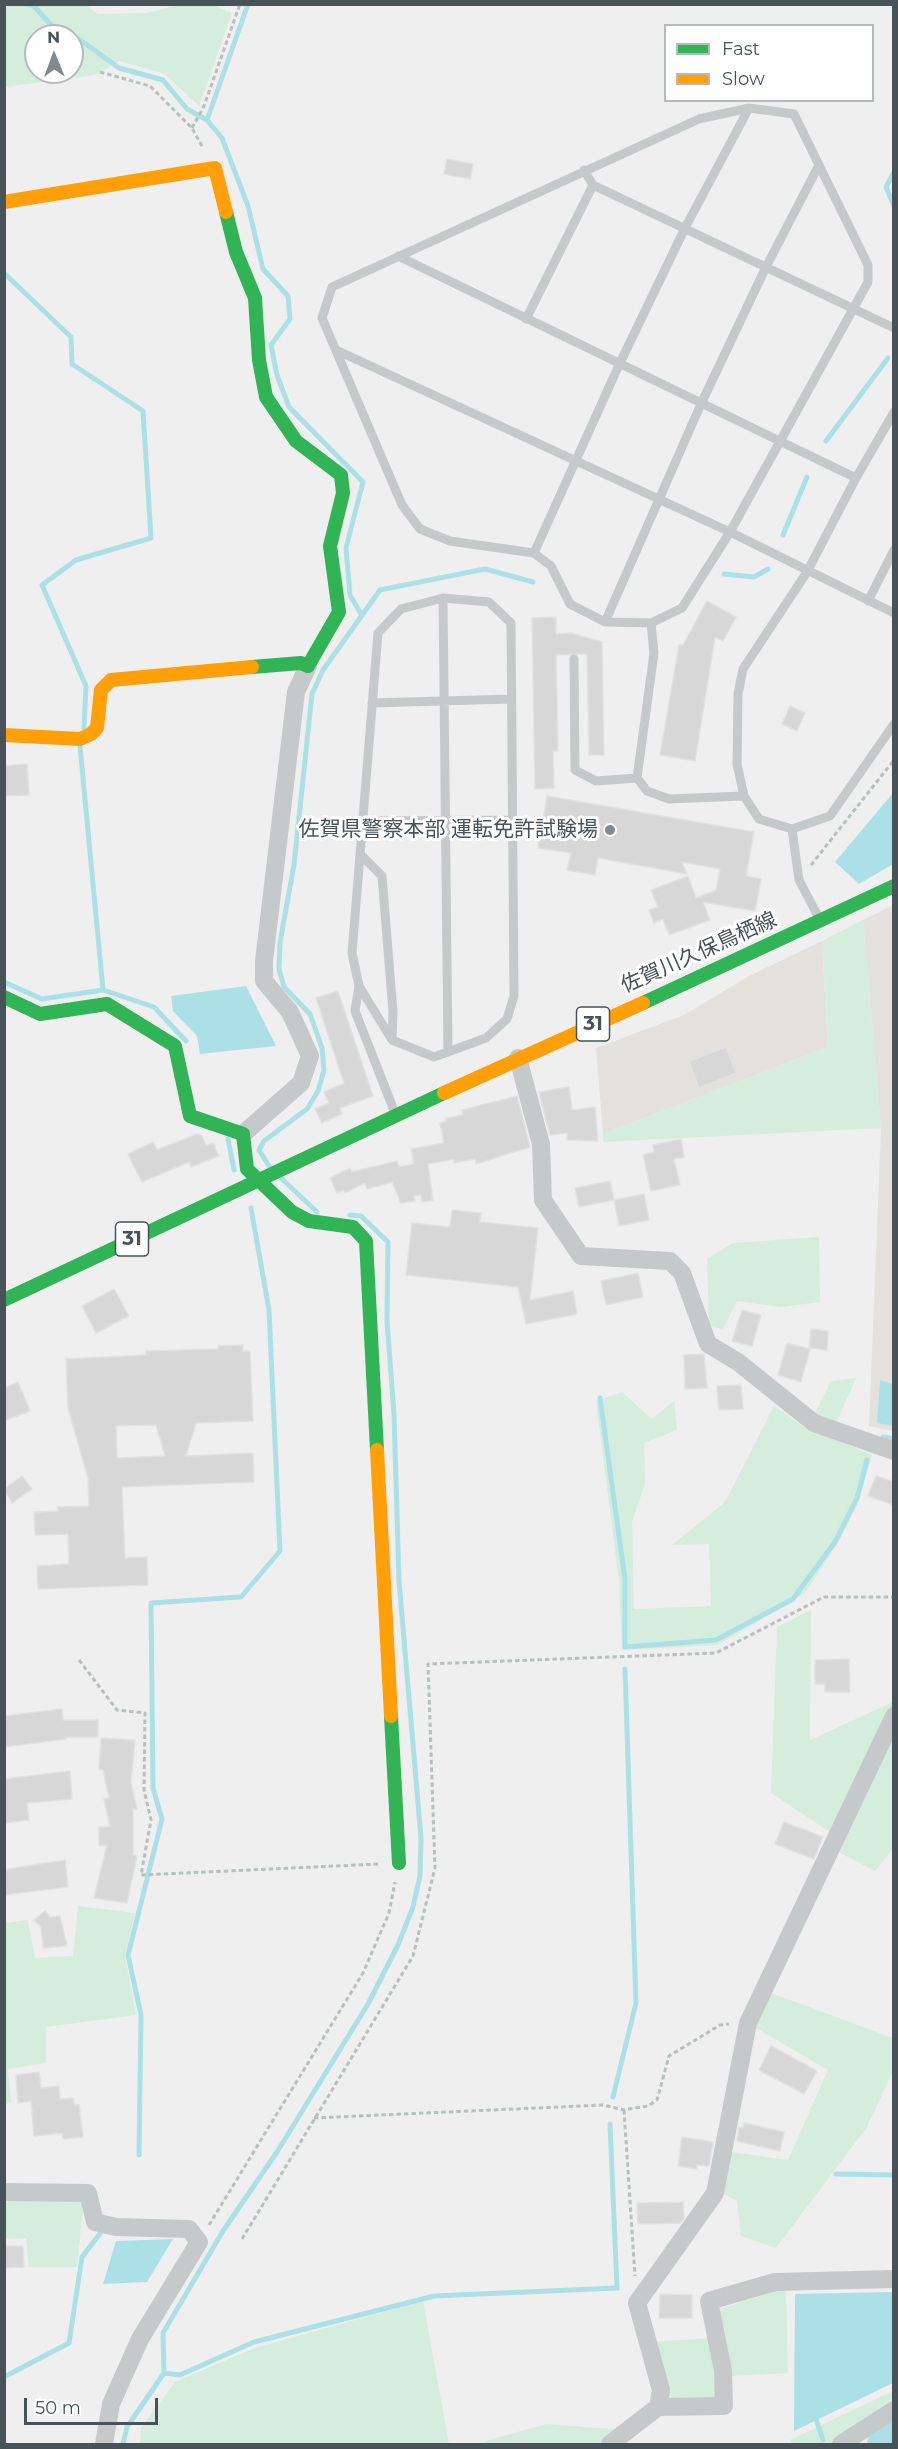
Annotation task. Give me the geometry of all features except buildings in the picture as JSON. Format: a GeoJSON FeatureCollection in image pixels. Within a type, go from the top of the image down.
{"type":"FeatureCollection","features":[{"type":"Feature","properties":{"kind":"street"},"geometry":{"type":"LineString","coordinates":[[4,202],[215,168],[236,252],[255,298],[258,360],[266,397],[296,441],[341,475],[343,493],[330,546],[339,612],[296,692],[264,961],[264,981],[290,1012],[310,1056],[302,1083],[243,1134]]}},
{"type":"Feature","properties":{"kind":"street"},"geometry":{"type":"LineString","coordinates":[[4,735],[80,739],[91,734],[97,728],[101,690],[111,680],[301,663],[308,666]]}},
{"type":"Feature","properties":{"kind":"street","name":"佐賀川久保鳥栖線"},"geometry":{"type":"LineString","coordinates":[[260,1178],[518,1058],[821,922],[894,886]]}},
{"type":"Feature","properties":{"kind":"street"},"geometry":{"type":"LineString","coordinates":[[4,997],[40,1014],[107,1004],[175,1046],[190,1116],[243,1134]]}},
{"type":"Feature","properties":{"kind":"street"},"geometry":{"type":"LineString","coordinates":[[518,1058],[541,1144],[543,1200],[581,1256],[670,1261],[682,1273],[708,1344],[738,1362],[814,1423],[894,1452]]}},
{"type":"Feature","properties":{"kind":"street"},"geometry":{"type":"LineString","coordinates":[[243,1134],[248,1169],[260,1178],[292,1212],[309,1221],[353,1227],[366,1241],[399,1863]]}},
{"type":"Feature","properties":{"kind":"street","name":"31"},"geometry":{"type":"LineString","coordinates":[[4,1300],[260,1178]]}},
{"type":"Feature","properties":{"kind":"street"},"geometry":{"type":"LineString","coordinates":[[658,2407],[661,2390],[637,2303],[715,2193],[748,2023],[894,1716]]}},
{"type":"Feature","properties":{"kind":"street"},"geometry":{"type":"LineString","coordinates":[[4,2192],[88,2193],[95,2222],[116,2227],[189,2229],[199,2242],[140,2339],[111,2404],[104,2445]]}},
{"type":"Feature","properties":{"kind":"street"},"geometry":{"type":"LineString","coordinates":[[610,2445],[658,2407],[724,2406],[723,2371],[709,2301],[776,2282],[894,2279]]}},
{"type":"Feature","properties":{"kind":"street"},"geometry":{"type":"LineString","coordinates":[[841,2445],[894,2410]]}},
{"type":"Feature","properties":{"kind":"lane"},"geometry":{"type":"LineString","coordinates":[[534,553],[619,365],[685,228],[749,108]]}},
{"type":"Feature","properties":{"kind":"lane"},"geometry":{"type":"LineString","coordinates":[[749,108],[794,114],[868,266],[868,282],[730,532],[682,608],[651,623],[605,622],[570,604],[551,566],[534,553],[450,541],[420,529],[402,505],[322,318],[332,287],[699,119],[749,108]]}},
{"type":"Feature","properties":{"kind":"lane"},"geometry":{"type":"LineString","coordinates":[[605,622],[701,404],[766,267],[819,165]]}},
{"type":"Feature","properties":{"kind":"lane"},"geometry":{"type":"LineString","coordinates":[[584,170],[593,185],[894,328]]}},
{"type":"Feature","properties":{"kind":"lane"},"geometry":{"type":"LineString","coordinates":[[526,319],[593,185]]}},
{"type":"Feature","properties":{"kind":"lane"},"geometry":{"type":"LineString","coordinates":[[399,256],[619,365],[856,478]]}},
{"type":"Feature","properties":{"kind":"lane"},"geometry":{"type":"LineString","coordinates":[[336,350],[730,532],[894,613]]}},
{"type":"Feature","properties":{"kind":"lane"},"geometry":{"type":"LineString","coordinates":[[894,412],[856,478],[807,572],[743,669],[738,694],[737,764],[744,796],[759,819],[792,829],[830,816],[894,724]]}},
{"type":"Feature","properties":{"kind":"lane"},"geometry":{"type":"LineString","coordinates":[[868,601],[894,550]]}},
{"type":"Feature","properties":{"kind":"lane"},"geometry":{"type":"LineString","coordinates":[[442,598],[448,1053]]}},
{"type":"Feature","properties":{"kind":"lane"},"geometry":{"type":"LineString","coordinates":[[442,598],[489,602],[511,623],[512,699],[514,996],[507,1019],[486,1038],[434,1058],[392,1040],[359,986],[352,952],[378,633],[401,609],[442,598]]}},
{"type":"Feature","properties":{"kind":"lane"},"geometry":{"type":"LineString","coordinates":[[651,623],[654,653],[637,778],[647,791],[669,799],[744,796]]}},
{"type":"Feature","properties":{"kind":"lane"},"geometry":{"type":"LineString","coordinates":[[574,658],[575,770],[597,781],[637,778]]}},
{"type":"Feature","properties":{"kind":"lane"},"geometry":{"type":"LineString","coordinates":[[372,703],[512,699]]}},
{"type":"Feature","properties":{"kind":"lane"},"geometry":{"type":"LineString","coordinates":[[362,821],[513,820]]}},
{"type":"Feature","properties":{"kind":"lane"},"geometry":{"type":"LineString","coordinates":[[792,829],[799,880],[821,922]]}},
{"type":"Feature","properties":{"kind":"lane"},"geometry":{"type":"LineString","coordinates":[[360,854],[382,876],[393,1012],[392,1040]]}},
{"type":"Feature","properties":{"kind":"lane"},"geometry":{"type":"LineString","coordinates":[[359,986],[355,1011],[396,1115]]}},
{"type":"Feature","properties":{"kind":"path"},"geometry":{"type":"LineString","coordinates":[[192,128],[204,106],[240,4]]}},
{"type":"Feature","properties":{"kind":"path"},"geometry":{"type":"LineString","coordinates":[[100,72],[150,86],[192,128],[215,168]]}},
{"type":"Feature","properties":{"kind":"path"},"geometry":{"type":"LineString","coordinates":[[799,880],[894,760]]}},
{"type":"Feature","properties":{"kind":"path"},"geometry":{"type":"LineString","coordinates":[[242,2239],[413,1956],[435,1868],[428,1664],[716,1653],[824,1597],[894,1597]]}},
{"type":"Feature","properties":{"kind":"path"},"geometry":{"type":"LineString","coordinates":[[79,1660],[117,1710],[145,1713],[144,1790],[151,1820],[141,1875],[399,1863],[389,1913],[363,1973],[199,2242]]}},
{"type":"Feature","properties":{"kind":"path"},"geometry":{"type":"LineString","coordinates":[[314,2118],[603,2105],[624,2110],[648,2106],[657,2100],[669,2056],[720,2025],[748,2023]]}},
{"type":"Feature","properties":{"kind":"path"},"geometry":{"type":"LineString","coordinates":[[624,2110],[637,2303]]}},
{"type":"Feature","properties":{"kind":"shaded area"},"geometry":{"type":"Polygon","coordinates":[[[893,905],[893,1431],[869,1426],[881,1129],[863,920],[893,905]]]}},
{"type":"Feature","properties":{"kind":"shaded area"},"geometry":{"type":"Polygon","coordinates":[[[822,941],[828,1047],[603,1134],[596,1048],[684,1015],[749,976],[822,941]]]}},
{"type":"Feature","properties":{"kind":"green space"},"geometry":{"type":"Polygon","coordinates":[[[211,4],[232,13],[199,106],[165,74],[119,61],[95,75],[84,76],[84,24],[24,24],[24,84],[28,84],[5,87],[5,5],[86,5],[98,14],[147,13],[178,5],[211,4]]]}},
{"type":"Feature","properties":{"kind":"green space"},"geometry":{"type":"Polygon","coordinates":[[[863,920],[881,1128],[603,1142],[603,1134],[828,1047],[822,941],[863,920]]]}},
{"type":"Feature","properties":{"kind":"green space"},"geometry":{"type":"Polygon","coordinates":[[[819,1237],[820,1302],[781,1307],[737,1301],[723,1329],[709,1326],[707,1259],[733,1243],[819,1237]]]}},
{"type":"Feature","properties":{"kind":"green space"},"geometry":{"type":"Polygon","coordinates":[[[856,1378],[830,1437],[872,1455],[859,1501],[838,1543],[805,1593],[718,1645],[622,1650],[619,1581],[596,1401],[622,1392],[652,1419],[674,1401],[677,1430],[644,1443],[645,1484],[632,1522],[634,1609],[711,1606],[709,1544],[672,1545],[725,1502],[774,1406],[807,1429],[831,1381],[856,1378]]]}},
{"type":"Feature","properties":{"kind":"green space"},"geometry":{"type":"Polygon","coordinates":[[[811,1610],[810,1740],[893,1702],[893,1852],[891,1851],[875,1871],[836,1851],[830,1832],[771,1793],[777,1627],[811,1610]]]}},
{"type":"Feature","properties":{"kind":"green space"},"geometry":{"type":"Polygon","coordinates":[[[78,1906],[135,1913],[125,1955],[136,2015],[46,2027],[46,2063],[8,2069],[11,2102],[5,2104],[5,1923],[28,1920],[35,1958],[73,1956],[78,1906]]]}},
{"type":"Feature","properties":{"kind":"green space"},"geometry":{"type":"Polygon","coordinates":[[[771,1993],[893,2038],[893,2071],[867,2127],[776,2248],[741,2236],[737,2201],[722,2193],[731,2152],[788,2160],[828,2070],[756,2028],[771,1993]]]}},
{"type":"Feature","properties":{"kind":"green space"},"geometry":{"type":"Polygon","coordinates":[[[4,2198],[84,2198],[77,2267],[29,2267],[26,2239],[5,2238],[4,2198]]]}},
{"type":"Feature","properties":{"kind":"green space"},"geometry":{"type":"Polygon","coordinates":[[[786,2288],[788,2373],[731,2376],[716,2310],[786,2288]]]}},
{"type":"Feature","properties":{"kind":"green space"},"geometry":{"type":"Polygon","coordinates":[[[423,2301],[449,2444],[140,2444],[141,2428],[175,2382],[255,2348],[423,2301]]]}},
{"type":"Feature","properties":{"kind":"green space"},"geometry":{"type":"Polygon","coordinates":[[[710,2338],[717,2399],[668,2398],[652,2342],[710,2338]]]}},
{"type":"Feature","properties":{"kind":"green space"},"geometry":{"type":"Polygon","coordinates":[[[893,2391],[893,2406],[830,2444],[790,2444],[790,2440],[893,2391]]]}},
{"type":"Feature","properties":{"kind":"green space"},"geometry":{"type":"Polygon","coordinates":[[[546,2424],[614,2429],[599,2444],[484,2444],[485,2441],[546,2424]]]}},
{"type":"Feature","properties":{"kind":"water"},"geometry":{"type":"Polygon","coordinates":[[[893,793],[893,864],[859,884],[835,862],[893,793]]]}},
{"type":"Feature","properties":{"kind":"water"},"geometry":{"type":"Polygon","coordinates":[[[246,986],[276,1046],[200,1054],[197,1036],[173,1011],[171,996],[246,986]]]}},
{"type":"Feature","properties":{"kind":"water"},"geometry":{"type":"Polygon","coordinates":[[[880,1380],[893,1384],[893,1426],[877,1423],[880,1380]]]}},
{"type":"Feature","properties":{"kind":"water"},"geometry":{"type":"Polygon","coordinates":[[[173,2239],[147,2282],[103,2284],[116,2241],[173,2239]]]}},
{"type":"Feature","properties":{"kind":"water"},"geometry":{"type":"Polygon","coordinates":[[[893,2292],[893,2383],[794,2431],[795,2294],[893,2292]]]}},
{"type":"Feature","properties":{"kind":"waterway"},"geometry":{"type":"LineString","coordinates":[[27,4],[34,6],[52,26],[83,42],[119,68],[163,80],[187,109],[207,120],[222,138],[248,206],[263,269],[288,296],[290,319],[271,345],[277,375],[289,407],[363,482],[346,548],[350,595],[361,614]]}},
{"type":"Feature","properties":{"kind":"waterway"},"geometry":{"type":"LineString","coordinates":[[207,120],[248,4]]}},
{"type":"Feature","properties":{"kind":"waterway"},"geometry":{"type":"LineString","coordinates":[[894,172],[886,187],[894,206]]}},
{"type":"Feature","properties":{"kind":"waterway"},"geometry":{"type":"LineString","coordinates":[[4,273],[71,337],[72,364],[143,411],[151,538],[76,560],[42,585],[86,686],[84,728]]}},
{"type":"Feature","properties":{"kind":"waterway"},"geometry":{"type":"LineString","coordinates":[[826,441],[888,358]]}},
{"type":"Feature","properties":{"kind":"waterway"},"geometry":{"type":"LineString","coordinates":[[783,535],[807,477]]}},
{"type":"Feature","properties":{"kind":"waterway"},"geometry":{"type":"LineString","coordinates":[[269,1166],[259,1150],[264,1141],[307,1109],[318,1091],[324,1070],[322,1048],[310,1014],[284,987],[279,969],[280,942],[294,865],[312,694],[323,670],[380,590],[485,569],[533,582]]}},
{"type":"Feature","properties":{"kind":"waterway"},"geometry":{"type":"LineString","coordinates":[[724,574],[754,577],[768,569]]}},
{"type":"Feature","properties":{"kind":"waterway"},"geometry":{"type":"LineString","coordinates":[[80,746],[103,990],[154,1007],[186,1041]]}},
{"type":"Feature","properties":{"kind":"waterway"},"geometry":{"type":"LineString","coordinates":[[4,982],[42,999],[103,990]]}},
{"type":"Feature","properties":{"kind":"waterway"},"geometry":{"type":"LineString","coordinates":[[228,1139],[234,1170]]}},
{"type":"Feature","properties":{"kind":"waterway"},"geometry":{"type":"LineString","coordinates":[[282,1179],[317,1212]]}},
{"type":"Feature","properties":{"kind":"waterway"},"geometry":{"type":"LineString","coordinates":[[139,2155],[141,2015],[128,1955],[162,1819],[153,1788],[151,1603],[241,1597],[280,1551],[269,1310],[251,1208]]}},
{"type":"Feature","properties":{"kind":"waterway"},"geometry":{"type":"LineString","coordinates":[[123,2444],[127,2427],[164,2373],[163,2333],[223,2231],[277,2152],[368,2004],[398,1945],[413,1907],[420,1876],[421,1838],[399,1581],[394,1414],[387,1321],[388,1242],[361,1216],[350,1215]]}},
{"type":"Feature","properties":{"kind":"waterway"},"geometry":{"type":"LineString","coordinates":[[600,1398],[625,1579],[625,1647],[716,1640],[793,1599],[835,1542],[857,1498],[867,1460]]}},
{"type":"Feature","properties":{"kind":"waterway"},"geometry":{"type":"LineString","coordinates":[[883,1437],[894,1439]]}},
{"type":"Feature","properties":{"kind":"waterway"},"geometry":{"type":"LineString","coordinates":[[613,2097],[636,2003],[625,1669]]}},
{"type":"Feature","properties":{"kind":"waterway"},"geometry":{"type":"LineString","coordinates":[[164,2373],[180,2375],[254,2342],[434,2296],[617,2288],[610,2124]]}},
{"type":"Feature","properties":{"kind":"waterway"},"geometry":{"type":"LineString","coordinates":[[836,2174],[894,2175]]}},
{"type":"Feature","properties":{"kind":"waterway"},"geometry":{"type":"LineString","coordinates":[[4,2377],[69,2343],[82,2257],[102,2231]]}},
{"type":"Feature","properties":{"kind":"waterway"},"geometry":{"type":"LineString","coordinates":[[815,2416],[823,2440]]}},
{"type":"Feature","properties":{"kind":"waterway"},"geometry":{"type":"LineString","coordinates":[[883,2444],[894,2437]]}},
{"type":"Feature","properties":{"kind":"traffic: fast"},"geometry":{"type":"LineString","coordinates":[[226,212],[236,252],[255,298],[259,360],[266,397],[296,441],[341,475],[343,493],[330,546],[339,612],[308,666],[301,663],[252,667]]}},
{"type":"Feature","properties":{"kind":"traffic: fast"},"geometry":{"type":"LineString","coordinates":[[643,1003],[894,886]]}},
{"type":"Feature","properties":{"kind":"traffic: fast"},"geometry":{"type":"LineString","coordinates":[[4,997],[40,1014],[107,1004],[175,1046],[190,1116],[243,1134],[247,1169],[292,1212],[309,1221],[353,1227],[366,1241],[377,1450]]}},
{"type":"Feature","properties":{"kind":"traffic: fast"},"geometry":{"type":"LineString","coordinates":[[4,1300],[444,1093]]}},
{"type":"Feature","properties":{"kind":"traffic: fast"},"geometry":{"type":"LineString","coordinates":[[391,1716],[399,1863]]}},
{"type":"Feature","properties":{"kind":"traffic: slow"},"geometry":{"type":"LineString","coordinates":[[4,202],[215,168],[226,212]]}},
{"type":"Feature","properties":{"kind":"traffic: slow"},"geometry":{"type":"LineString","coordinates":[[4,735],[80,739],[91,734],[97,728],[101,690],[111,680],[252,667]]}},
{"type":"Feature","properties":{"kind":"traffic: slow"},"geometry":{"type":"LineString","coordinates":[[444,1093],[643,1003]]}},
{"type":"Feature","properties":{"kind":"traffic: slow"},"geometry":{"type":"LineString","coordinates":[[377,1450],[391,1716]]}},
{"type":"Feature","properties":{"kind":"place","name":"佐賀県警察本部 運転免許試験場"},"geometry":{"type":"Point","coordinates":[610,830]}}]}
